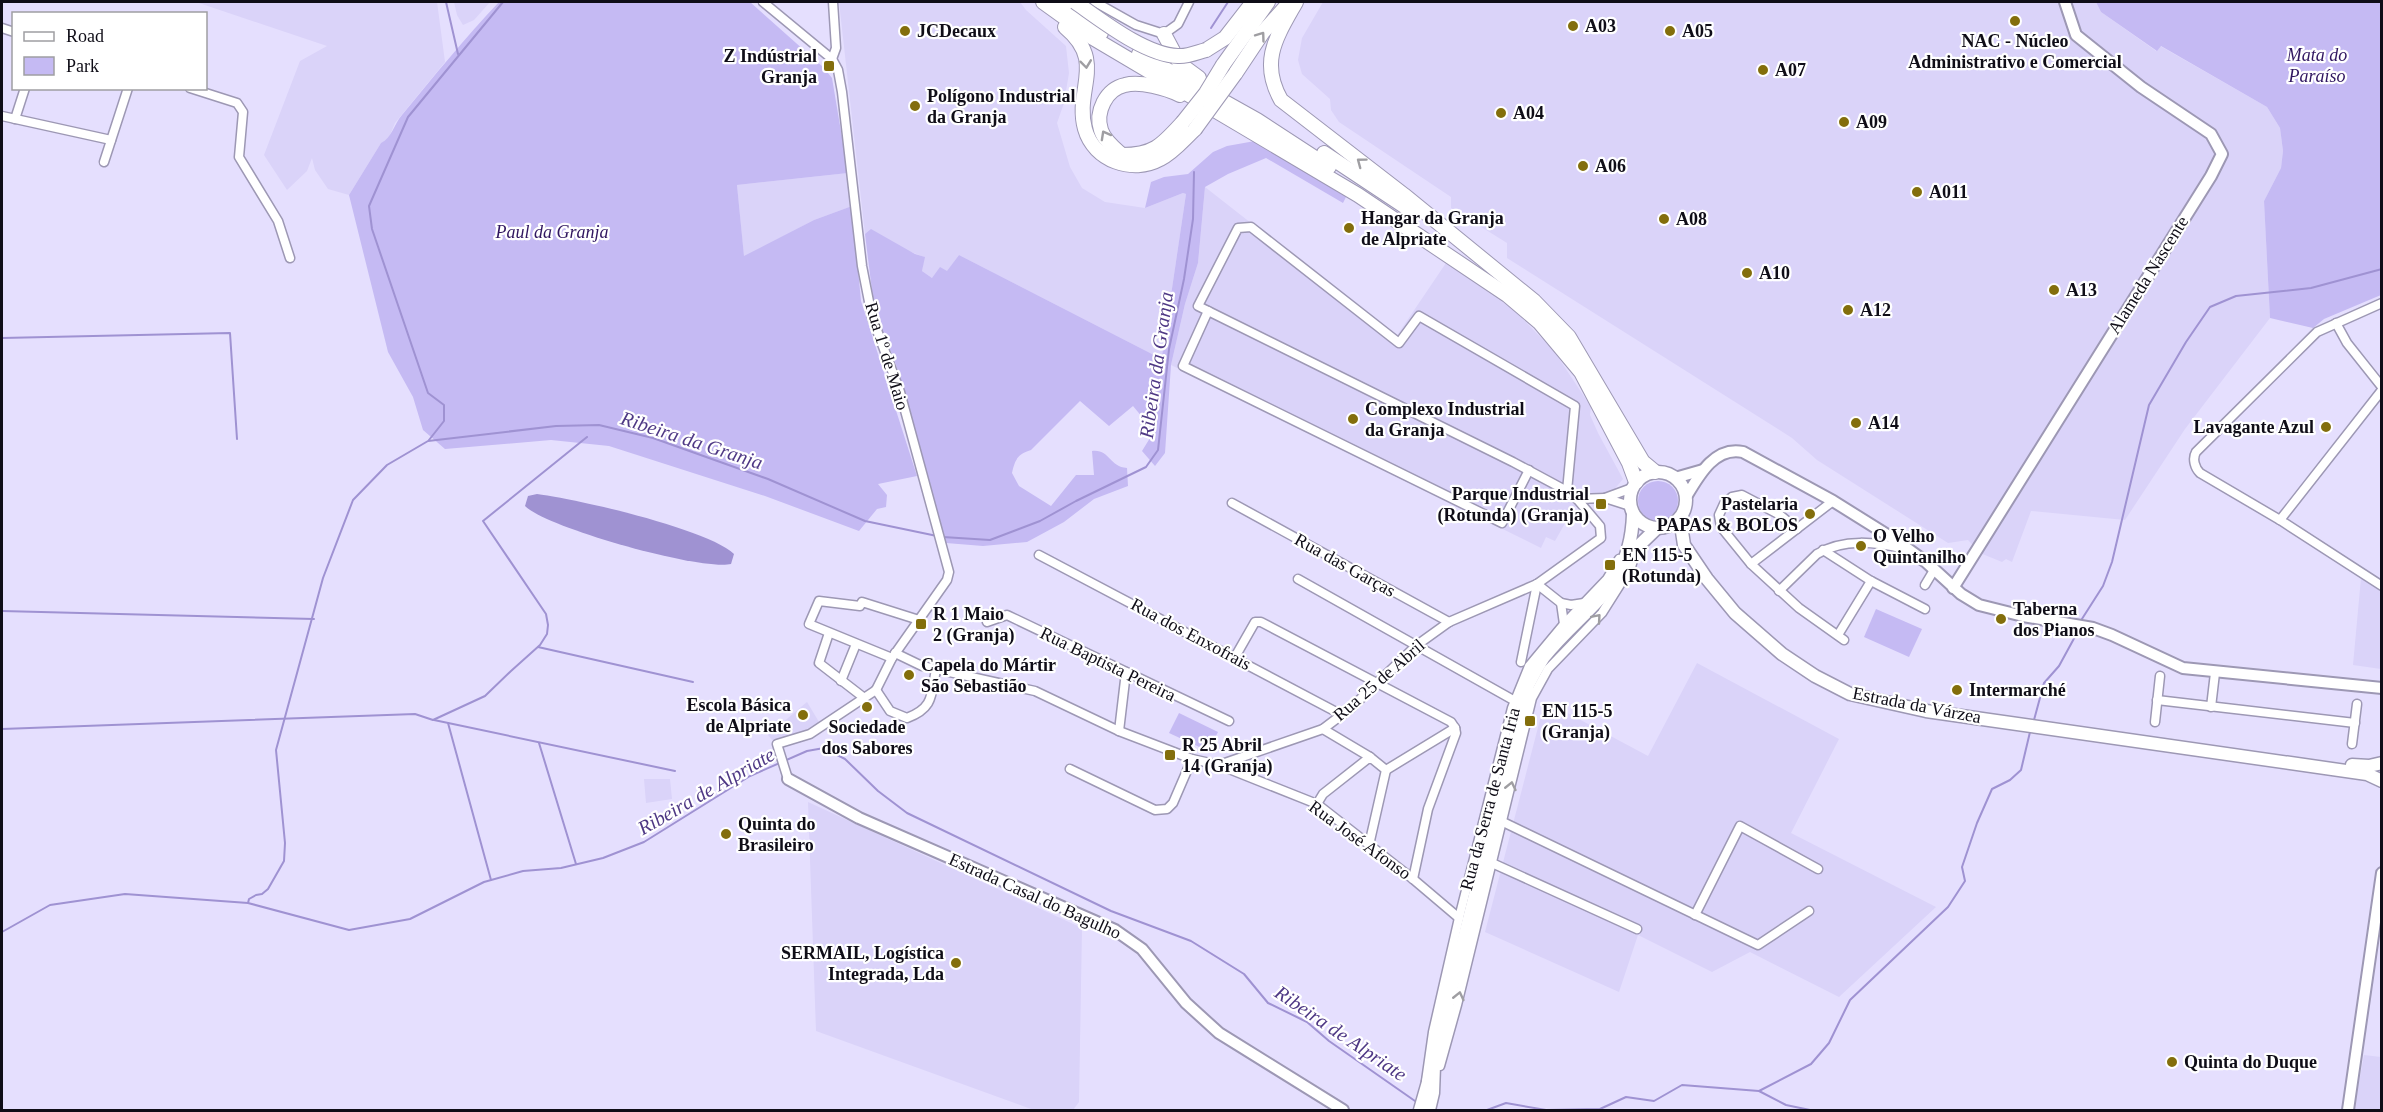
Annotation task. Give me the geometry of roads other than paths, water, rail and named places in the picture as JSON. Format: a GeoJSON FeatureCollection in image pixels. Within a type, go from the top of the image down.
{"type":"FeatureCollection","features":[{"type":"Feature","properties":{"kind":"highway"},"geometry":{"type":"LineString","coordinates":[[1042,2],[1093,38],[1358,195],[1508,295],[1540,323],[1581,372],[1629,463],[1634,485]]}},
{"type":"Feature","properties":{"kind":"highway"},"geometry":{"type":"LineString","coordinates":[[1042,2],[1085,49],[1088,74],[1083,112],[1086,130],[1094,146],[1105,156],[1120,164],[1137,166],[1159,160],[1171,152],[1206,93],[1291,2]]}},
{"type":"Feature","properties":{"kind":"highway"},"geometry":{"type":"LineString","coordinates":[[1062,2],[1099,32],[1257,120],[1497,278],[1530,303],[1588,366]]}},
{"type":"Feature","properties":{"kind":"highway"},"geometry":{"type":"LineString","coordinates":[[1074,2],[1148,48],[1179,56],[1206,51],[1225,38],[1253,2]]}},
{"type":"Feature","properties":{"kind":"highway"},"geometry":{"type":"LineString","coordinates":[[1229,69],[1268,2]]}},
{"type":"Feature","properties":{"kind":"highway"},"geometry":{"type":"LineString","coordinates":[[1296,2],[1275,39],[1270,63],[1272,84],[1281,100],[1404,195],[1534,301],[1569,337],[1643,462],[1655,472]]}},
{"type":"Feature","properties":{"kind":"highway"},"geometry":{"type":"LineString","coordinates":[[1164,34],[1180,64],[1198,78],[1251,106],[1381,190],[1488,264]]}},
{"type":"Feature","properties":{"kind":"highway"},"geometry":{"type":"LineString","coordinates":[[1189,125],[1156,149],[1140,155],[1122,155],[1108,142],[1100,129],[1101,110],[1105,98],[1113,90],[1132,83],[1175,92],[1234,120]]}},
{"type":"Feature","properties":{"kind":"main road"},"geometry":{"type":"LineString","coordinates":[[1429,1110],[1429,1090],[1450,994],[1528,685],[1543,658],[1607,591],[1631,550],[1659,528],[1675,523],[1680,518],[1684,511],[1686,497],[1684,489],[1669,474],[1655,472],[1647,474],[1634,485],[1631,550]]}},
{"type":"Feature","properties":{"kind":"main road"},"geometry":{"type":"LineString","coordinates":[[1632,510],[1639,521],[1659,528]]}},
{"type":"Feature","properties":{"kind":"main road","name":"Estrada da Várzea"},"geometry":{"type":"LineString","coordinates":[[1680,518],[1684,545]]}},
{"type":"Feature","properties":{"kind":"main road","name":"Estrada da Várzea"},"geometry":{"type":"LineString","coordinates":[[1659,528],[1684,545],[1707,579],[1735,613],[1782,654],[1815,676],[1850,694],[1926,711],[2367,774],[2382,780],[2382,764],[2369,766],[2208,750]]}},
{"type":"Feature","properties":{"kind":"main road"},"geometry":{"type":"LineString","coordinates":[[1420,1110],[1429,1090]]}},
{"type":"Feature","properties":{"kind":"street"},"geometry":{"type":"LineString","coordinates":[[763,2],[831,59],[836,48],[833,2]]}},
{"type":"Feature","properties":{"kind":"street"},"geometry":{"type":"LineString","coordinates":[[1095,2],[1136,25],[1164,34],[1178,24],[1189,2]]}},
{"type":"Feature","properties":{"kind":"street","name":"Alameda Nascente"},"geometry":{"type":"LineString","coordinates":[[1953,588],[2211,176],[2222,154],[2211,134],[2141,87],[2076,35],[2065,2]]}},
{"type":"Feature","properties":{"kind":"street","name":"Rua 1º de Maio"},"geometry":{"type":"LineString","coordinates":[[831,59],[838,70],[842,92],[862,266],[872,317],[900,392],[948,572],[947,580],[894,655]]}},
{"type":"Feature","properties":{"kind":"street"},"geometry":{"type":"LineString","coordinates":[[15,118],[24,90]]}},
{"type":"Feature","properties":{"kind":"street"},"geometry":{"type":"LineString","coordinates":[[104,162],[127,90]]}},
{"type":"Feature","properties":{"kind":"street"},"geometry":{"type":"LineString","coordinates":[[196,90],[237,103],[243,112],[239,157],[278,221],[290,258]]}},
{"type":"Feature","properties":{"kind":"street"},"geometry":{"type":"LineString","coordinates":[[2,116],[111,140]]}},
{"type":"Feature","properties":{"kind":"street"},"geometry":{"type":"LineString","coordinates":[[1567,491],[1575,406],[1419,316],[1399,343],[1251,227],[1238,228],[1198,306],[1529,470],[1577,499],[1605,498],[1634,485]]}},
{"type":"Feature","properties":{"kind":"street"},"geometry":{"type":"LineString","coordinates":[[2382,303],[2319,331],[2308,340],[2196,452],[2194,458],[2196,468],[2200,473],[2280,520],[2382,586]]}},
{"type":"Feature","properties":{"kind":"street"},"geometry":{"type":"LineString","coordinates":[[1208,311],[1182,366],[1502,524],[1529,470]]}},
{"type":"Feature","properties":{"kind":"street"},"geometry":{"type":"LineString","coordinates":[[2280,520],[2382,389],[2336,323]]}},
{"type":"Feature","properties":{"kind":"street"},"geometry":{"type":"LineString","coordinates":[[1686,497],[1704,470],[1718,455],[1732,450],[1743,452],[1833,501],[1910,550],[1953,588],[1979,605],[2023,616],[2093,628],[2183,668],[2215,673],[2379,686]]}},
{"type":"Feature","properties":{"kind":"street"},"geometry":{"type":"LineString","coordinates":[[1675,478],[1704,470]]}},
{"type":"Feature","properties":{"kind":"street"},"geometry":{"type":"LineString","coordinates":[[1797,529],[1780,515],[1746,495],[1732,497],[1723,506],[1719,522],[1751,564],[1779,591],[1841,638],[1871,581]]}},
{"type":"Feature","properties":{"kind":"street"},"geometry":{"type":"LineString","coordinates":[[1605,498],[1632,510]]}},
{"type":"Feature","properties":{"kind":"street","name":"Rua 25 de Abril"},"geometry":{"type":"LineString","coordinates":[[1219,765],[1323,729],[1342,715],[1417,645],[1449,622],[1537,584],[1600,538],[1600,526],[1577,499]]}},
{"type":"Feature","properties":{"kind":"street"},"geometry":{"type":"LineString","coordinates":[[1751,564],[1833,501]]}},
{"type":"Feature","properties":{"kind":"street","name":"Rua das Garças"},"geometry":{"type":"LineString","coordinates":[[1232,503],[1449,622]]}},
{"type":"Feature","properties":{"kind":"street"},"geometry":{"type":"LineString","coordinates":[[1779,591],[1824,550],[1850,543],[1876,542],[1910,550]]}},
{"type":"Feature","properties":{"kind":"street","name":"Rua da Serra de Santa Iria"},"geometry":{"type":"LineString","coordinates":[[1429,1090],[1433,1032],[1458,918],[1500,750],[1515,701],[1529,666],[1631,550]]}},
{"type":"Feature","properties":{"kind":"street","name":"Rua da Serra de Santa Iria"},"geometry":{"type":"LineString","coordinates":[[1429,1090],[1457,1005],[1532,698],[1548,669],[1602,613],[1631,567],[1631,550]]}},
{"type":"Feature","properties":{"kind":"street"},"geometry":{"type":"LineString","coordinates":[[1824,550],[1871,581],[1925,609]]}},
{"type":"Feature","properties":{"kind":"street","name":"Rua dos Enxofrais"},"geometry":{"type":"LineString","coordinates":[[1039,555],[1342,715]]}},
{"type":"Feature","properties":{"kind":"street"},"geometry":{"type":"LineString","coordinates":[[1925,585],[1934,570]]}},
{"type":"Feature","properties":{"kind":"street"},"geometry":{"type":"LineString","coordinates":[[1298,579],[1515,701]]}},
{"type":"Feature","properties":{"kind":"street"},"geometry":{"type":"LineString","coordinates":[[1521,662],[1537,584],[1561,603],[1571,605],[1585,603]]}},
{"type":"Feature","properties":{"kind":"street"},"geometry":{"type":"LineString","coordinates":[[919,620],[862,602],[860,606],[819,601],[808,624],[856,644],[922,666],[1035,691],[1119,731],[1192,759],[1219,765]]}},
{"type":"Feature","properties":{"kind":"street"},"geometry":{"type":"LineString","coordinates":[[1561,603],[1564,624]]}},
{"type":"Feature","properties":{"kind":"street","name":"Rua Baptista Pereira"},"geometry":{"type":"LineString","coordinates":[[987,622],[1007,615],[1229,721]]}},
{"type":"Feature","properties":{"kind":"street"},"geometry":{"type":"LineString","coordinates":[[1236,657],[1255,622],[1261,622],[1451,722],[1456,733],[1428,810],[1413,879]]}},
{"type":"Feature","properties":{"kind":"street"},"geometry":{"type":"LineString","coordinates":[[829,633],[819,663],[863,697]]}},
{"type":"Feature","properties":{"kind":"street"},"geometry":{"type":"LineString","coordinates":[[842,681],[856,644]]}},
{"type":"Feature","properties":{"kind":"street"},"geometry":{"type":"LineString","coordinates":[[787,774],[777,744],[810,734],[876,690],[894,655]]}},
{"type":"Feature","properties":{"kind":"street"},"geometry":{"type":"LineString","coordinates":[[876,690],[890,711],[907,718],[920,713],[928,705],[936,669]]}},
{"type":"Feature","properties":{"kind":"street"},"geometry":{"type":"LineString","coordinates":[[1119,731],[1126,672]]}},
{"type":"Feature","properties":{"kind":"street"},"geometry":{"type":"LineString","coordinates":[[2211,706],[2215,673]]}},
{"type":"Feature","properties":{"kind":"street"},"geometry":{"type":"LineString","coordinates":[[2155,722],[2160,676]]}},
{"type":"Feature","properties":{"kind":"street"},"geometry":{"type":"LineString","coordinates":[[2157,700],[2355,723]]}},
{"type":"Feature","properties":{"kind":"street"},"geometry":{"type":"LineString","coordinates":[[2352,744],[2357,704]]}},
{"type":"Feature","properties":{"kind":"street"},"geometry":{"type":"LineString","coordinates":[[1369,844],[1386,770],[1455,728]]}},
{"type":"Feature","properties":{"kind":"street"},"geometry":{"type":"LineString","coordinates":[[1323,729],[1370,757],[1386,770]]}},
{"type":"Feature","properties":{"kind":"street"},"geometry":{"type":"LineString","coordinates":[[1317,804],[1323,794],[1370,757]]}},
{"type":"Feature","properties":{"kind":"street"},"geometry":{"type":"LineString","coordinates":[[1070,769],[1155,810],[1167,809],[1173,803],[1192,759]]}},
{"type":"Feature","properties":{"kind":"street","name":"Rua José Afonso"},"geometry":{"type":"LineString","coordinates":[[1219,765],[1317,804],[1413,879],[1458,918]]}},
{"type":"Feature","properties":{"kind":"street","name":"Estrada Casal do Bagulho"},"geometry":{"type":"LineString","coordinates":[[787,774],[859,818],[1115,930],[1142,949],[1186,1003],[1219,1033],[1343,1110]]}},
{"type":"Feature","properties":{"kind":"street"},"geometry":{"type":"LineString","coordinates":[[1503,822],[1758,945],[1809,911]]}},
{"type":"Feature","properties":{"kind":"street"},"geometry":{"type":"LineString","coordinates":[[1695,915],[1740,826],[1818,869]]}},
{"type":"Feature","properties":{"kind":"street"},"geometry":{"type":"LineString","coordinates":[[1492,863],[1637,929]]}},
{"type":"Feature","properties":{"kind":"street"},"geometry":{"type":"LineString","coordinates":[[2348,1110],[2382,873]]}},
{"type":"Feature","properties":{"kind":"waterway"},"geometry":{"type":"LineString","coordinates":[[446,2],[458,54]]}},
{"type":"Feature","properties":{"kind":"waterway"},"geometry":{"type":"LineString","coordinates":[[429,440],[444,421],[444,405],[428,393],[372,229],[369,206],[408,117],[503,2]]}},
{"type":"Feature","properties":{"kind":"waterway","name":"Ribeira da Granja"},"geometry":{"type":"LineString","coordinates":[[1211,28],[1228,2]]}},
{"type":"Feature","properties":{"kind":"waterway","name":"Ribeira da Granja"},"geometry":{"type":"LineString","coordinates":[[943,537],[990,540],[1040,521],[1146,467],[1158,450],[1169,349],[1184,279],[1193,219],[1194,172]]}},
{"type":"Feature","properties":{"kind":"waterway"},"geometry":{"type":"LineString","coordinates":[[2080,622],[2103,586],[2112,562],[2149,405],[2186,342],[2210,307],[2236,296],[2311,288],[2382,269]]}},
{"type":"Feature","properties":{"kind":"waterway"},"geometry":{"type":"LineString","coordinates":[[2,338],[230,333],[237,439]]}},
{"type":"Feature","properties":{"kind":"waterway","name":"Ribeira da Granja"},"geometry":{"type":"LineString","coordinates":[[248,903],[249,899],[268,889],[284,861],[285,843],[276,750],[323,578],[353,500],[387,465],[428,441],[556,426],[599,425],[653,438],[768,479],[865,521],[937,536]]}},
{"type":"Feature","properties":{"kind":"waterway"},"geometry":{"type":"LineString","coordinates":[[2,729],[415,714],[433,720],[485,696],[540,645],[547,634],[548,625],[546,614],[483,521],[587,437]]}},
{"type":"Feature","properties":{"kind":"waterway"},"geometry":{"type":"LineString","coordinates":[[2,611],[314,619]]}},
{"type":"Feature","properties":{"kind":"waterway"},"geometry":{"type":"LineString","coordinates":[[2034,720],[2044,683],[2059,666],[2077,633]]}},
{"type":"Feature","properties":{"kind":"waterway"},"geometry":{"type":"LineString","coordinates":[[538,647],[693,682]]}},
{"type":"Feature","properties":{"kind":"waterway"},"geometry":{"type":"LineString","coordinates":[[434,720],[675,771]]}},
{"type":"Feature","properties":{"kind":"waterway"},"geometry":{"type":"LineString","coordinates":[[448,723],[491,880]]}},
{"type":"Feature","properties":{"kind":"waterway"},"geometry":{"type":"LineString","coordinates":[[1759,1091],[1811,1064],[1829,1043],[1850,1000],[1948,907],[1965,881],[1962,867],[1992,789],[2010,780],[2021,770],[2030,732]]}},
{"type":"Feature","properties":{"kind":"waterway"},"geometry":{"type":"LineString","coordinates":[[539,743],[576,864]]}},
{"type":"Feature","properties":{"kind":"waterway","name":"Ribeira de Alpriate"},"geometry":{"type":"LineString","coordinates":[[2,932],[50,905],[125,894],[248,903],[349,930],[410,919],[484,882],[523,871],[561,868],[603,858],[644,842],[750,776],[807,751],[824,748],[845,759],[878,791],[907,813],[1111,911],[1191,941],[1244,974],[1268,1003],[1307,1022],[1329,1041],[1415,1101]]}},
{"type":"Feature","properties":{"kind":"waterway","name":"Ribeira de Alpriate"},"geometry":{"type":"LineString","coordinates":[[1487,1110],[1506,1103],[1546,1110],[1600,1109],[1626,1097],[1654,1101],[1682,1085],[1759,1091],[1786,1105],[1810,1110]]}},
{"type":"Feature","properties":{"kind":"place","name":"NAC - Núcleo Administrativo e Comercial"},"geometry":{"type":"Point","coordinates":[2015,21]}},
{"type":"Feature","properties":{"kind":"place","name":"A03"},"geometry":{"type":"Point","coordinates":[1573,26]}},
{"type":"Feature","properties":{"kind":"place","name":"JCDecaux"},"geometry":{"type":"Point","coordinates":[905,31]}},
{"type":"Feature","properties":{"kind":"place","name":"A05"},"geometry":{"type":"Point","coordinates":[1670,31]}},
{"type":"Feature","properties":{"kind":"place","name":"Z Indústrial Granja"},"geometry":{"type":"Point","coordinates":[829,66]}},
{"type":"Feature","properties":{"kind":"place","name":"A07"},"geometry":{"type":"Point","coordinates":[1763,70]}},
{"type":"Feature","properties":{"kind":"place","name":"Polígono Industrial da Granja"},"geometry":{"type":"Point","coordinates":[915,106]}},
{"type":"Feature","properties":{"kind":"place","name":"A04"},"geometry":{"type":"Point","coordinates":[1501,113]}},
{"type":"Feature","properties":{"kind":"place","name":"A09"},"geometry":{"type":"Point","coordinates":[1844,122]}},
{"type":"Feature","properties":{"kind":"place","name":"A06"},"geometry":{"type":"Point","coordinates":[1583,166]}},
{"type":"Feature","properties":{"kind":"place","name":"A011"},"geometry":{"type":"Point","coordinates":[1917,192]}},
{"type":"Feature","properties":{"kind":"place","name":"A08"},"geometry":{"type":"Point","coordinates":[1664,219]}},
{"type":"Feature","properties":{"kind":"place","name":"Hangar da Granja de Alpriate"},"geometry":{"type":"Point","coordinates":[1349,228]}},
{"type":"Feature","properties":{"kind":"place","name":"A10"},"geometry":{"type":"Point","coordinates":[1747,273]}},
{"type":"Feature","properties":{"kind":"place","name":"A13"},"geometry":{"type":"Point","coordinates":[2054,290]}},
{"type":"Feature","properties":{"kind":"place","name":"A12"},"geometry":{"type":"Point","coordinates":[1848,310]}},
{"type":"Feature","properties":{"kind":"place","name":"Complexo Industrial da Granja"},"geometry":{"type":"Point","coordinates":[1353,419]}},
{"type":"Feature","properties":{"kind":"place","name":"A14"},"geometry":{"type":"Point","coordinates":[1856,423]}},
{"type":"Feature","properties":{"kind":"place","name":"Lavagante Azul"},"geometry":{"type":"Point","coordinates":[2326,427]}},
{"type":"Feature","properties":{"kind":"place","name":"Parque Industrial (Rotunda) (Granja)"},"geometry":{"type":"Point","coordinates":[1601,504]}},
{"type":"Feature","properties":{"kind":"place","name":"Pastelaria PAPAS & BOLOS"},"geometry":{"type":"Point","coordinates":[1810,514]}},
{"type":"Feature","properties":{"kind":"place","name":"O Velho Quintanilho"},"geometry":{"type":"Point","coordinates":[1861,546]}},
{"type":"Feature","properties":{"kind":"place","name":"EN 115-5 (Rotunda)"},"geometry":{"type":"Point","coordinates":[1610,565]}},
{"type":"Feature","properties":{"kind":"place","name":"Taberna dos Pianos"},"geometry":{"type":"Point","coordinates":[2001,619]}},
{"type":"Feature","properties":{"kind":"place","name":"R 1 Maio 2 (Granja)"},"geometry":{"type":"Point","coordinates":[921,624]}},
{"type":"Feature","properties":{"kind":"place","name":"Capela do Mártir São Sebastião"},"geometry":{"type":"Point","coordinates":[909,675]}},
{"type":"Feature","properties":{"kind":"place","name":"Intermarché"},"geometry":{"type":"Point","coordinates":[1957,690]}},
{"type":"Feature","properties":{"kind":"place","name":"Sociedade dos Sabores"},"geometry":{"type":"Point","coordinates":[867,707]}},
{"type":"Feature","properties":{"kind":"place","name":"Escola Básica de Alpriate"},"geometry":{"type":"Point","coordinates":[803,715]}},
{"type":"Feature","properties":{"kind":"place","name":"EN 115-5 (Granja)"},"geometry":{"type":"Point","coordinates":[1530,721]}},
{"type":"Feature","properties":{"kind":"place","name":"R 25 Abril 14 (Granja)"},"geometry":{"type":"Point","coordinates":[1170,755]}},
{"type":"Feature","properties":{"kind":"place","name":"Quinta do Brasileiro"},"geometry":{"type":"Point","coordinates":[726,834]}},
{"type":"Feature","properties":{"kind":"place","name":"SERMAIL, Logística Integrada, Lda"},"geometry":{"type":"Point","coordinates":[956,963]}},
{"type":"Feature","properties":{"kind":"place","name":"Quinta do Duque"},"geometry":{"type":"Point","coordinates":[2172,1062]}},
{"type":"Feature","properties":{"kind":"park label","name":"Mata do Paraíso"},"geometry":{"type":"Point","coordinates":[2317,65]}},
{"type":"Feature","properties":{"kind":"park label","name":"Paul da Granja"},"geometry":{"type":"Point","coordinates":[552,232]}}]}
